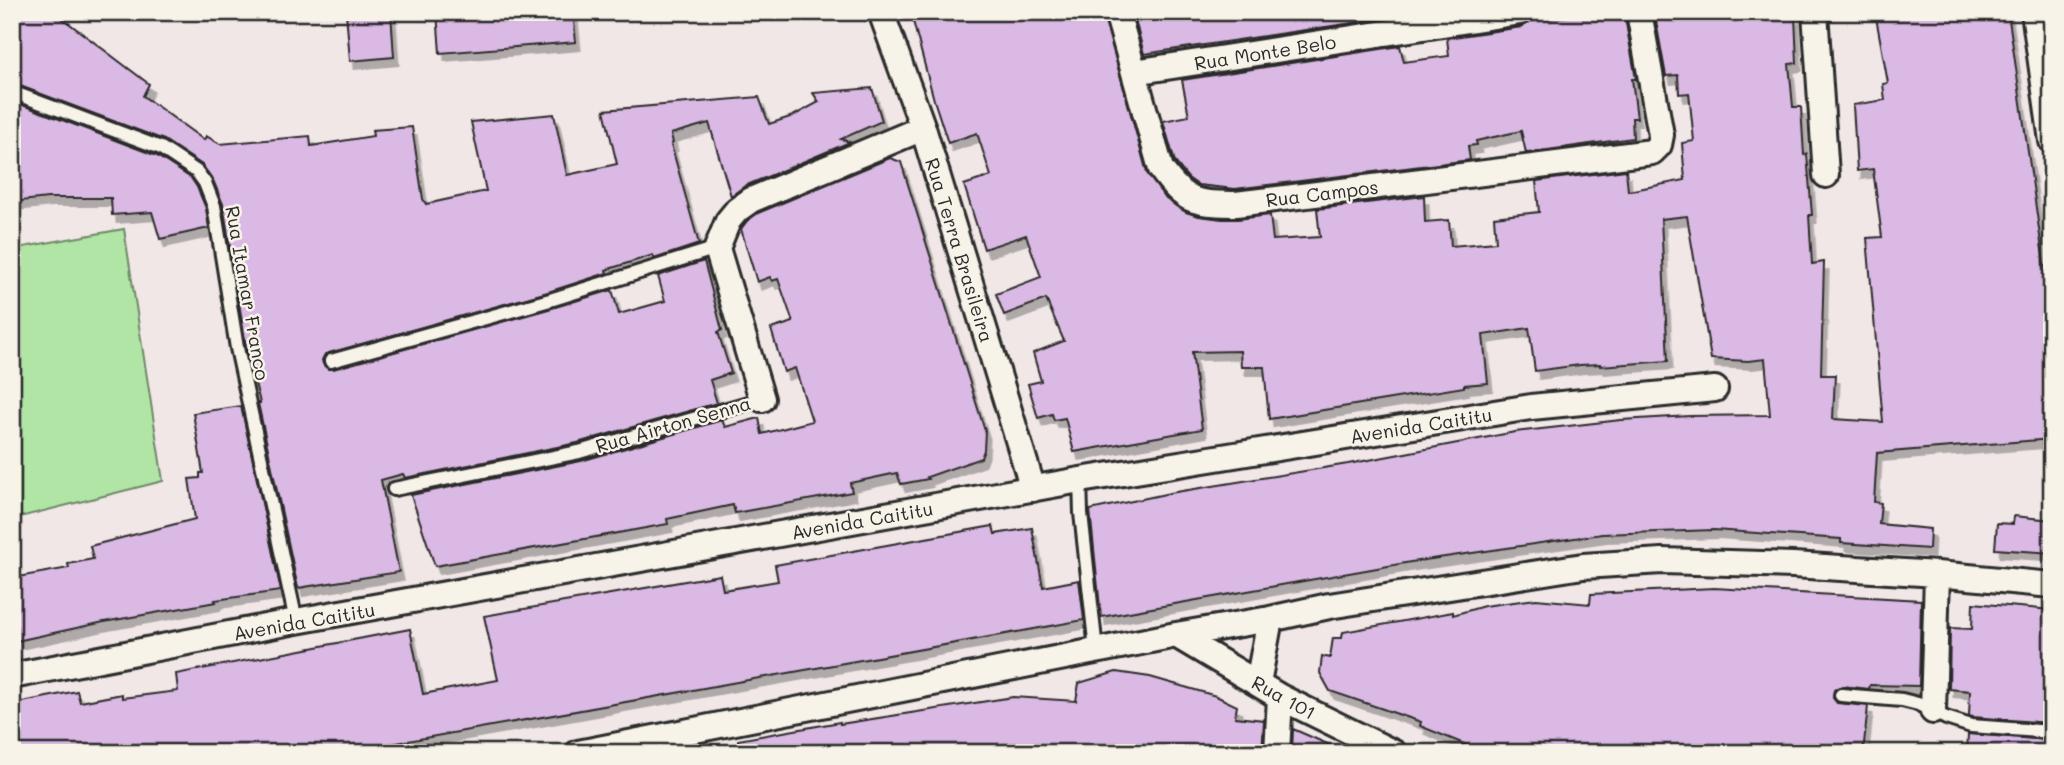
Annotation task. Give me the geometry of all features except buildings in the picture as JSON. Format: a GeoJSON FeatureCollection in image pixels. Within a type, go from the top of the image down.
{"type":"FeatureCollection","features":[{"type":"Feature","properties":{"kind":"street","name":"Rua Terra Brasileira"},"geometry":{"type":"LineString","coordinates":[[881,12],[923,128],[1033,489]]}},
{"type":"Feature","properties":{"kind":"street","name":"Rua Campos"},"geometry":{"type":"LineString","coordinates":[[1118,12],[1161,169],[1182,195],[1198,203],[1236,204],[1647,153],[1656,149],[1661,135],[1640,12]]}},
{"type":"Feature","properties":{"kind":"street","name":"Rua Monte Belo"},"geometry":{"type":"LineString","coordinates":[[1134,72],[1520,12]]}},
{"type":"Feature","properties":{"kind":"street"},"geometry":{"type":"LineString","coordinates":[[1815,12],[1826,175]]}},
{"type":"Feature","properties":{"kind":"street"},"geometry":{"type":"LineString","coordinates":[[2034,12],[2052,141]]}},
{"type":"Feature","properties":{"kind":"street"},"geometry":{"type":"LineString","coordinates":[[717,248],[728,221],[751,200],[923,128]]}},
{"type":"Feature","properties":{"kind":"street","name":"Rua Airton Senna"},"geometry":{"type":"LineString","coordinates":[[717,248],[762,399]]}},
{"type":"Feature","properties":{"kind":"street","name":"Avenida Caititu"},"geometry":{"type":"LineString","coordinates":[[12,676],[296,621],[1080,480],[1531,407],[1715,389]]}},
{"type":"Feature","properties":{"kind":"street"},"geometry":{"type":"LineString","coordinates":[[588,752],[1329,606],[1583,566],[1662,561],[1793,565],[1937,574],[2052,585]]}},
{"type":"Feature","properties":{"kind":"street"},"geometry":{"type":"LineString","coordinates":[[1933,711],[1937,574]]}},
{"type":"Feature","properties":{"kind":"street"},"geometry":{"type":"LineString","coordinates":[[1258,683],[1270,619]]}},
{"type":"Feature","properties":{"kind":"street","name":"Rua 101"},"geometry":{"type":"LineString","coordinates":[[1176,635],[1280,697],[1394,753]]}},
{"type":"Feature","properties":{"kind":"street"},"geometry":{"type":"LineString","coordinates":[[1277,753],[1280,697]]}},
{"type":"Feature","properties":{"kind":"lane","name":"Rua Itamar Franco"},"geometry":{"type":"LineString","coordinates":[[12,92],[161,148],[197,172],[205,183],[214,206],[237,348],[296,621]]}},
{"type":"Feature","properties":{"kind":"lane"},"geometry":{"type":"LineString","coordinates":[[331,361],[551,300],[717,248]]}},
{"type":"Feature","properties":{"kind":"lane","name":"Rua Airton Senna"},"geometry":{"type":"LineString","coordinates":[[394,489],[579,452],[762,399]]}},
{"type":"Feature","properties":{"kind":"lane"},"geometry":{"type":"LineString","coordinates":[[1080,480],[1096,650]]}},
{"type":"Feature","properties":{"kind":"lane"},"geometry":{"type":"LineString","coordinates":[[1841,695],[1902,700],[1971,726],[2052,732]]}},
{"type":"Feature","properties":{"kind":"green space"},"geometry":{"type":"Polygon","coordinates":[[[124,229],[163,481],[12,519],[12,249],[124,229]]]}}]}
